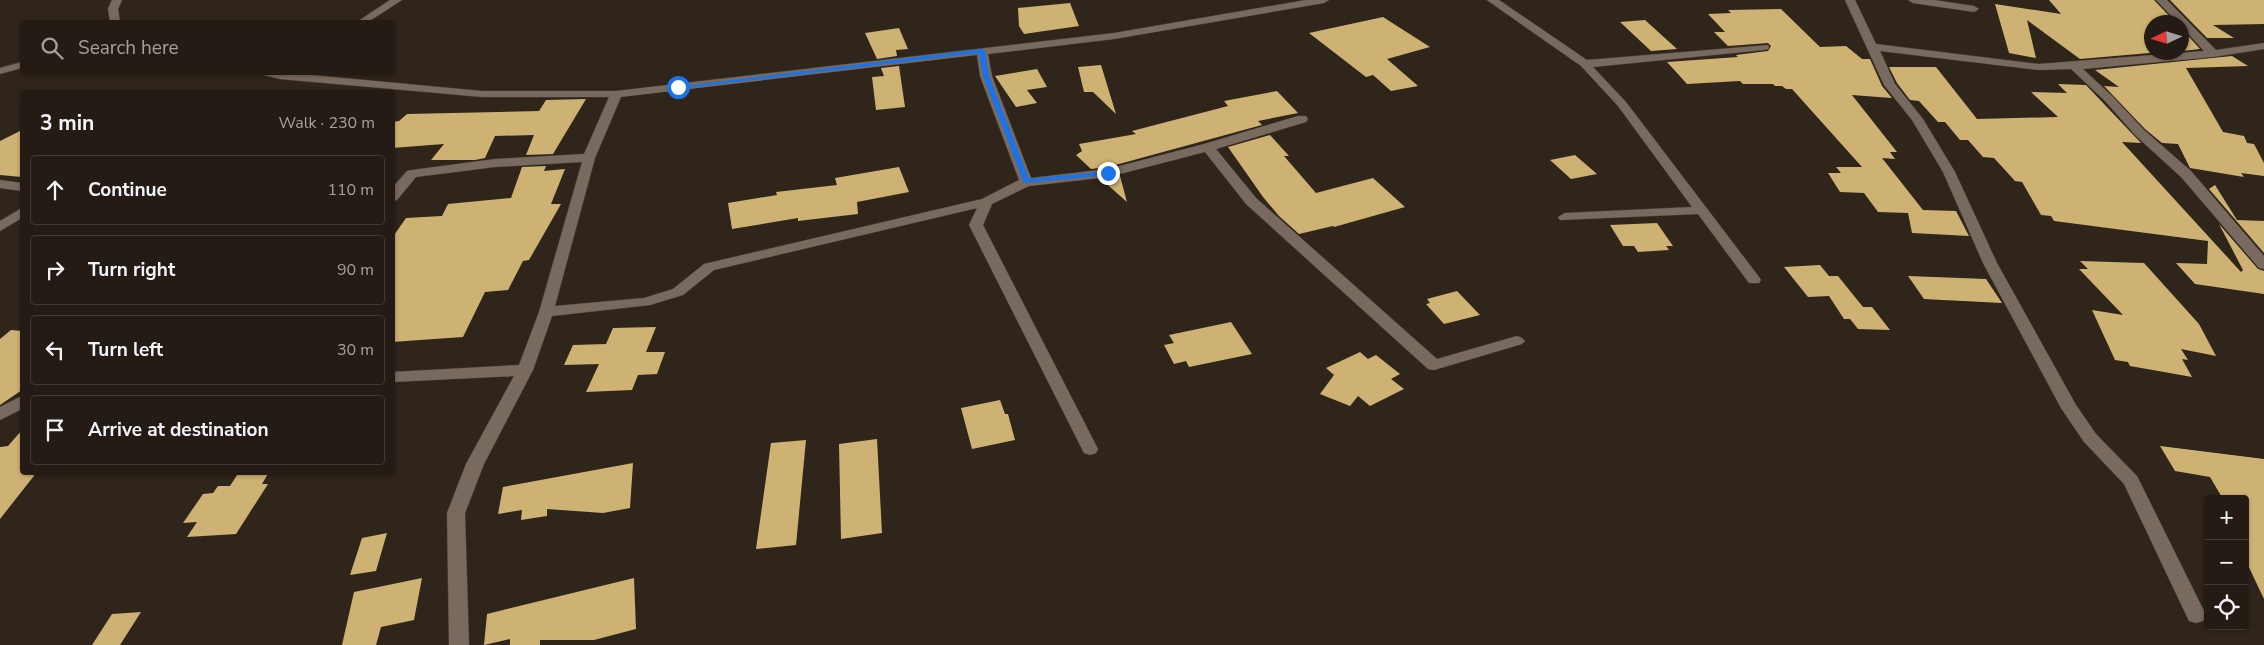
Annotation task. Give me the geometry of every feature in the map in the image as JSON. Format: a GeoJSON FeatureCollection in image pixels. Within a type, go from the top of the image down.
{"type":"FeatureCollection","features":[{"type":"Feature","properties":{"kind":"street"},"geometry":{"type":"LineString","coordinates":[[115,20],[113,9],[118,0]]}},
{"type":"Feature","properties":{"kind":"street"},"geometry":{"type":"LineString","coordinates":[[365,20],[397,0]]}},
{"type":"Feature","properties":{"kind":"street"},"geometry":{"type":"LineString","coordinates":[[1492,0],[1585,64],[1622,104],[1754,280]]}},
{"type":"Feature","properties":{"kind":"street"},"geometry":{"type":"LineString","coordinates":[[1850,0],[1890,85],[1916,119],[1949,172],[1990,263],[2069,408],[2090,438],[2131,480],[2196,615]]}},
{"type":"Feature","properties":{"kind":"street"},"geometry":{"type":"LineString","coordinates":[[1912,0],[1974,8]]}},
{"type":"Feature","properties":{"kind":"street"},"geometry":{"type":"LineString","coordinates":[[2161,0],[2213,54]]}},
{"type":"Feature","properties":{"kind":"street"},"geometry":{"type":"LineString","coordinates":[[292,75],[482,94],[616,94],[1114,36],[1315,1]]}},
{"type":"Feature","properties":{"kind":"street"},"geometry":{"type":"LineString","coordinates":[[1873,47],[2040,67],[2074,66],[2213,54],[2264,46]]}},
{"type":"Feature","properties":{"kind":"street"},"geometry":{"type":"LineString","coordinates":[[1585,64],[1764,47]]}},
{"type":"Feature","properties":{"kind":"street"},"geometry":{"type":"LineString","coordinates":[[982,51],[986,76],[1026,182]]}},
{"type":"Feature","properties":{"kind":"street"},"geometry":{"type":"LineString","coordinates":[[0,71],[20,66]]}},
{"type":"Feature","properties":{"kind":"street"},"geometry":{"type":"LineString","coordinates":[[2074,66],[2109,99],[2140,134],[2186,174],[2264,265]]}},
{"type":"Feature","properties":{"kind":"street"},"geometry":{"type":"LineString","coordinates":[[459,645],[456,513],[475,464],[525,370],[546,312],[589,158],[616,94]]}},
{"type":"Feature","properties":{"kind":"street"},"geometry":{"type":"LineString","coordinates":[[546,312],[645,302],[678,292],[710,268],[986,202],[1026,182],[1108,173],[1208,147],[1302,119]]}},
{"type":"Feature","properties":{"kind":"street"},"geometry":{"type":"LineString","coordinates":[[1208,147],[1251,201],[1434,365],[1517,341]]}},
{"type":"Feature","properties":{"kind":"street"},"geometry":{"type":"LineString","coordinates":[[395,194],[412,174],[495,163],[589,158]]}},
{"type":"Feature","properties":{"kind":"street"},"geometry":{"type":"LineString","coordinates":[[0,184],[20,187]]}},
{"type":"Feature","properties":{"kind":"street"},"geometry":{"type":"LineString","coordinates":[[986,202],[976,224],[1090,449]]}},
{"type":"Feature","properties":{"kind":"street"},"geometry":{"type":"LineString","coordinates":[[1565,217],[1702,210]]}},
{"type":"Feature","properties":{"kind":"street"},"geometry":{"type":"LineString","coordinates":[[0,226],[20,213]]}},
{"type":"Feature","properties":{"kind":"street"},"geometry":{"type":"LineString","coordinates":[[395,377],[525,370]]}},
{"type":"Feature","properties":{"kind":"street"},"geometry":{"type":"LineString","coordinates":[[0,414],[20,403]]}},
{"type":"Feature","properties":{"kind":"building"},"geometry":{"type":"Polygon","coordinates":[[[2049,0],[2154,0],[2168,15],[2144,15],[2144,53],[2080,59],[2027,20],[2036,58],[2009,53],[1995,4],[2061,14],[2049,0]]]}},
{"type":"Feature","properties":{"kind":"building"},"geometry":{"type":"Polygon","coordinates":[[[2170,0],[2264,0],[2264,24],[2213,25],[2234,38],[2207,38],[2189,20],[2189,15],[2185,15],[2170,0]]]}},
{"type":"Feature","properties":{"kind":"building"},"geometry":{"type":"Polygon","coordinates":[[[1070,3],[1079,26],[1024,34],[1019,26],[1018,8],[1070,3]]]}},
{"type":"Feature","properties":{"kind":"building"},"geometry":{"type":"Polygon","coordinates":[[[1781,9],[1820,47],[1846,46],[1862,59],[1870,59],[1882,86],[1892,98],[1852,95],[1897,152],[1890,152],[1895,159],[1882,158],[1923,210],[1956,211],[1969,236],[1912,233],[1908,213],[1878,212],[1864,193],[1840,192],[1828,173],[1841,173],[1836,167],[1862,167],[1792,89],[1786,89],[1773,84],[1743,84],[1740,81],[1687,84],[1667,62],[1738,57],[1736,55],[1768,51],[1771,46],[1768,43],[1728,46],[1714,32],[1725,32],[1708,14],[1731,13],[1728,10],[1781,9]]]}},
{"type":"Feature","properties":{"kind":"building"},"geometry":{"type":"Polygon","coordinates":[[[1383,17],[1430,47],[1387,59],[1418,86],[1391,91],[1373,75],[1366,77],[1309,33],[1383,17]]]}},
{"type":"Feature","properties":{"kind":"building"},"geometry":{"type":"Polygon","coordinates":[[[1645,20],[1677,49],[1651,51],[1620,22],[1645,20]]]}},
{"type":"Feature","properties":{"kind":"building"},"geometry":{"type":"Polygon","coordinates":[[[899,28],[908,49],[896,50],[897,56],[877,59],[865,33],[899,28]]]}},
{"type":"Feature","properties":{"kind":"building"},"geometry":{"type":"Polygon","coordinates":[[[2189,37],[2200,49],[2189,50],[2189,37]]]}},
{"type":"Feature","properties":{"kind":"building"},"geometry":{"type":"Polygon","coordinates":[[[2232,56],[2248,66],[2186,68],[2223,132],[2244,136],[2247,143],[2254,144],[2264,163],[2264,176],[2241,173],[2244,177],[2190,168],[2178,144],[2162,143],[2145,129],[2104,86],[2119,87],[2095,70],[2232,56]]]}},
{"type":"Feature","properties":{"kind":"building"},"geometry":{"type":"Polygon","coordinates":[[[1101,65],[1116,114],[1093,92],[1084,92],[1078,67],[1101,65]]]}},
{"type":"Feature","properties":{"kind":"building"},"geometry":{"type":"Polygon","coordinates":[[[899,66],[905,107],[876,110],[872,77],[884,76],[881,68],[899,66]]]}},
{"type":"Feature","properties":{"kind":"building"},"geometry":{"type":"Polygon","coordinates":[[[1889,67],[1936,67],[1977,119],[2058,117],[2031,92],[2067,93],[2058,84],[2086,85],[2141,143],[2122,142],[2241,272],[2243,270],[2219,224],[2258,269],[2264,271],[2264,294],[2195,284],[2176,263],[2207,264],[2208,241],[2054,221],[2051,216],[2041,215],[2022,182],[2015,181],[1994,158],[1983,157],[1968,140],[1960,140],[1945,122],[1938,122],[1919,101],[1910,100],[1897,83],[1889,67]]]}},
{"type":"Feature","properties":{"kind":"building"},"geometry":{"type":"Polygon","coordinates":[[[1037,69],[1047,87],[1027,90],[1037,103],[1016,107],[995,76],[1037,69]]]}},
{"type":"Feature","properties":{"kind":"building"},"geometry":{"type":"Polygon","coordinates":[[[1277,91],[1298,113],[1258,121],[1262,125],[1108,167],[1091,169],[1076,155],[1082,151],[1079,144],[1136,134],[1132,131],[1228,106],[1224,101],[1277,91]]]}},
{"type":"Feature","properties":{"kind":"building"},"geometry":{"type":"Polygon","coordinates":[[[586,99],[553,154],[526,155],[534,135],[495,136],[485,158],[475,160],[431,160],[444,144],[395,148],[395,122],[399,121],[407,114],[539,111],[546,100],[586,99]]]}},
{"type":"Feature","properties":{"kind":"building"},"geometry":{"type":"Polygon","coordinates":[[[20,131],[20,177],[0,175],[0,141],[20,131]]]}},
{"type":"Feature","properties":{"kind":"building"},"geometry":{"type":"Polygon","coordinates":[[[1270,135],[1289,156],[1284,156],[1316,193],[1373,178],[1405,207],[1334,227],[1299,234],[1279,216],[1263,197],[1228,147],[1270,135]]]}},
{"type":"Feature","properties":{"kind":"building"},"geometry":{"type":"Polygon","coordinates":[[[1575,155],[1597,174],[1571,179],[1550,160],[1575,155]]]}},
{"type":"Feature","properties":{"kind":"building"},"geometry":{"type":"Polygon","coordinates":[[[546,166],[544,171],[565,169],[551,204],[561,204],[529,260],[523,261],[508,290],[485,292],[463,337],[395,342],[395,234],[406,218],[442,216],[448,204],[511,198],[522,167],[546,166]]]}},
{"type":"Feature","properties":{"kind":"building"},"geometry":{"type":"Polygon","coordinates":[[[899,167],[909,192],[857,202],[858,214],[798,221],[798,218],[732,229],[728,203],[777,195],[776,192],[837,185],[835,178],[899,167]]]}},
{"type":"Feature","properties":{"kind":"building"},"geometry":{"type":"Polygon","coordinates":[[[1120,176],[1127,202],[1102,180],[1120,176]]]}},
{"type":"Feature","properties":{"kind":"building"},"geometry":{"type":"Polygon","coordinates":[[[2215,185],[2237,220],[2264,221],[2264,253],[2209,189],[2215,185]]]}},
{"type":"Feature","properties":{"kind":"building"},"geometry":{"type":"Polygon","coordinates":[[[1657,223],[1673,246],[1666,246],[1669,250],[1638,252],[1634,246],[1623,246],[1610,225],[1657,223]]]}},
{"type":"Feature","properties":{"kind":"building"},"geometry":{"type":"Polygon","coordinates":[[[2080,261],[2144,263],[2199,324],[2216,356],[2181,349],[2188,360],[2182,359],[2192,377],[2130,366],[2128,362],[2115,360],[2092,310],[2123,315],[2079,269],[2088,269],[2080,261]]]}},
{"type":"Feature","properties":{"kind":"building"},"geometry":{"type":"Polygon","coordinates":[[[1820,265],[1829,276],[1838,276],[1863,307],[1872,307],[1890,330],[1858,329],[1850,319],[1844,319],[1829,296],[1808,297],[1784,267],[1820,265]]]}},
{"type":"Feature","properties":{"kind":"building"},"geometry":{"type":"Polygon","coordinates":[[[1908,276],[1986,279],[2002,303],[1924,299],[1908,276]]]}},
{"type":"Feature","properties":{"kind":"building"},"geometry":{"type":"Polygon","coordinates":[[[1457,291],[1480,315],[1444,324],[1426,304],[1430,303],[1427,299],[1457,291]]]}},
{"type":"Feature","properties":{"kind":"building"},"geometry":{"type":"Polygon","coordinates":[[[1231,322],[1252,354],[1189,367],[1186,361],[1174,364],[1164,345],[1174,343],[1169,335],[1231,322]]]}},
{"type":"Feature","properties":{"kind":"building"},"geometry":{"type":"Polygon","coordinates":[[[656,327],[646,352],[665,352],[657,374],[638,375],[632,390],[586,392],[599,364],[564,365],[573,345],[606,344],[613,328],[656,327]]]}},
{"type":"Feature","properties":{"kind":"building"},"geometry":{"type":"Polygon","coordinates":[[[11,330],[20,331],[20,391],[0,405],[0,339],[11,330]]]}},
{"type":"Feature","properties":{"kind":"building"},"geometry":{"type":"Polygon","coordinates":[[[1360,352],[1368,359],[1376,355],[1400,374],[1391,379],[1404,389],[1370,406],[1358,396],[1350,406],[1320,394],[1334,375],[1326,368],[1360,352]]]}},
{"type":"Feature","properties":{"kind":"building"},"geometry":{"type":"Polygon","coordinates":[[[1000,400],[1005,414],[1008,414],[1015,440],[972,449],[961,408],[1000,400]]]}},
{"type":"Feature","properties":{"kind":"building"},"geometry":{"type":"Polygon","coordinates":[[[20,432],[20,475],[35,475],[0,519],[0,447],[8,446],[20,432]]]}},
{"type":"Feature","properties":{"kind":"building"},"geometry":{"type":"Polygon","coordinates":[[[877,439],[882,533],[841,539],[839,444],[877,439]]]}},
{"type":"Feature","properties":{"kind":"building"},"geometry":{"type":"Polygon","coordinates":[[[806,440],[796,545],[756,549],[771,443],[806,440]]]}},
{"type":"Feature","properties":{"kind":"building"},"geometry":{"type":"Polygon","coordinates":[[[2160,446],[2264,459],[2264,599],[2249,567],[2249,495],[2221,495],[2210,477],[2175,471],[2160,446]]]}},
{"type":"Feature","properties":{"kind":"building"},"geometry":{"type":"Polygon","coordinates":[[[633,463],[630,508],[603,513],[547,509],[547,516],[521,520],[522,510],[498,514],[503,487],[633,463]]]}},
{"type":"Feature","properties":{"kind":"building"},"geometry":{"type":"Polygon","coordinates":[[[237,475],[267,475],[262,484],[268,484],[236,534],[187,537],[197,522],[183,523],[203,494],[213,493],[218,486],[230,486],[237,475]]]}},
{"type":"Feature","properties":{"kind":"building"},"geometry":{"type":"Polygon","coordinates":[[[387,533],[376,571],[350,575],[362,538],[387,533]]]}},
{"type":"Feature","properties":{"kind":"building"},"geometry":{"type":"Polygon","coordinates":[[[422,578],[414,620],[381,627],[376,645],[342,645],[354,592],[422,578]]]}},
{"type":"Feature","properties":{"kind":"building"},"geometry":{"type":"Polygon","coordinates":[[[634,578],[636,629],[594,640],[540,640],[540,645],[510,645],[510,639],[484,645],[487,614],[634,578]]]}},
{"type":"Feature","properties":{"kind":"building"},"geometry":{"type":"Polygon","coordinates":[[[141,612],[120,645],[92,645],[112,614],[141,612]]]}},
{"type":"Feature","properties":{"kind":"route"},"geometry":{"type":"LineString","coordinates":[[678,87],[982,51],[986,76],[1026,182],[1108,173]]}}]}
